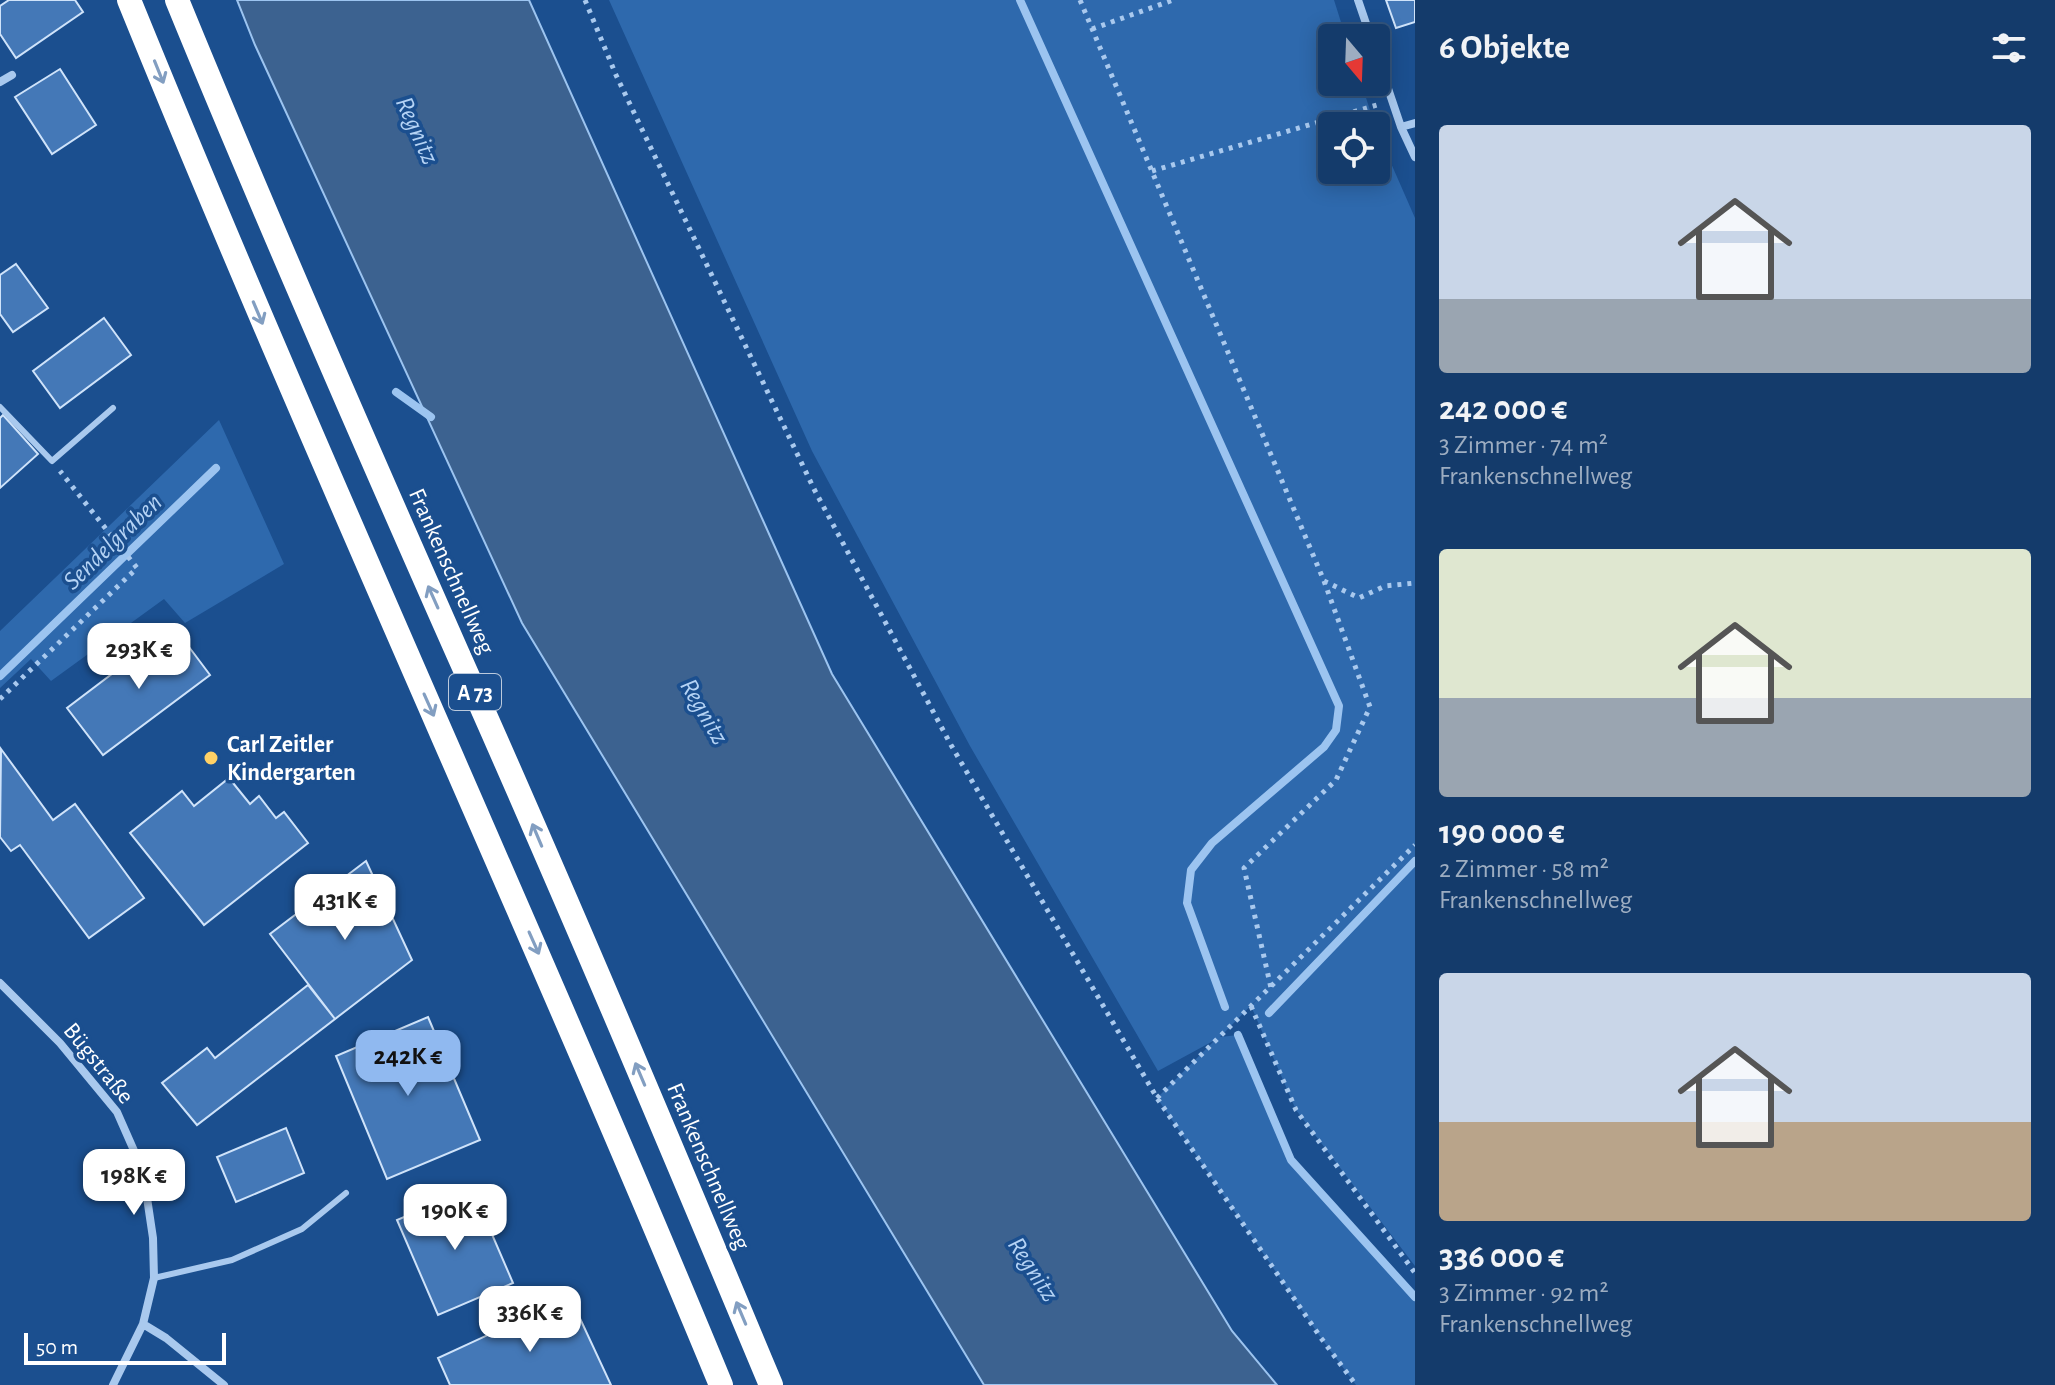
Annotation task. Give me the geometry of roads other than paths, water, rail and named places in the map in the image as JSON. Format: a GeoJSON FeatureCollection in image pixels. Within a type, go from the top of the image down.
{"type":"FeatureCollection","features":[{"type":"Feature","properties":{"kind":"highway","name":"A 73"},"geometry":{"type":"LineString","coordinates":[[129,0],[226,239],[621,1144],[721,1385]]}},
{"type":"Feature","properties":{"kind":"highway","name":"Frankenschnellweg"},"geometry":{"type":"LineString","coordinates":[[177,0],[265,217],[465,670],[771,1385]]}},
{"type":"Feature","properties":{"kind":"street"},"geometry":{"type":"LineString","coordinates":[[1358,0],[1366,24]]}},
{"type":"Feature","properties":{"kind":"street"},"geometry":{"type":"LineString","coordinates":[[0,82],[12,75]]}},
{"type":"Feature","properties":{"kind":"street"},"geometry":{"type":"LineString","coordinates":[[1390,95],[1415,157]]}},
{"type":"Feature","properties":{"kind":"street"},"geometry":{"type":"LineString","coordinates":[[1401,127],[1415,123]]}},
{"type":"Feature","properties":{"kind":"street","name":"Bügstraße"},"geometry":{"type":"LineString","coordinates":[[0,983],[60,1043],[117,1112],[143,1171],[153,1238],[154,1278],[143,1324],[113,1385]]}},
{"type":"Feature","properties":{"kind":"street"},"geometry":{"type":"LineString","coordinates":[[143,1324],[166,1338],[224,1385]]}},
{"type":"Feature","properties":{"kind":"lane"},"geometry":{"type":"LineString","coordinates":[[0,407],[52,461],[113,408]]}},
{"type":"Feature","properties":{"kind":"lane"},"geometry":{"type":"LineString","coordinates":[[154,1278],[246,1254],[302,1229],[346,1193]]}},
{"type":"Feature","properties":{"kind":"water","name":"Regnitz"},"geometry":{"type":"Polygon","coordinates":[[[237,0],[529,0],[832,674],[1232,1331],[1277,1385],[984,1385],[522,623],[237,0]]]}},
{"type":"Feature","properties":{"kind":"waterway"},"geometry":{"type":"LineString","coordinates":[[1020,0],[1339,706],[1336,730],[1324,747],[1212,843],[1191,870],[1187,903],[1225,1007]]}},
{"type":"Feature","properties":{"kind":"waterway","name":"Sendelgraben"},"geometry":{"type":"LineString","coordinates":[[396,392],[431,417]]}},
{"type":"Feature","properties":{"kind":"waterway","name":"Sendelgraben"},"geometry":{"type":"LineString","coordinates":[[0,676],[216,468]]}},
{"type":"Feature","properties":{"kind":"waterway"},"geometry":{"type":"LineString","coordinates":[[1269,1013],[1415,861]]}},
{"type":"Feature","properties":{"kind":"waterway"},"geometry":{"type":"LineString","coordinates":[[1238,1035],[1291,1160],[1415,1297]]}},
{"type":"Feature","properties":{"kind":"place","name":"Carl Zeitler Kindergarten"},"geometry":{"type":"Point","coordinates":[211,758]}}]}
